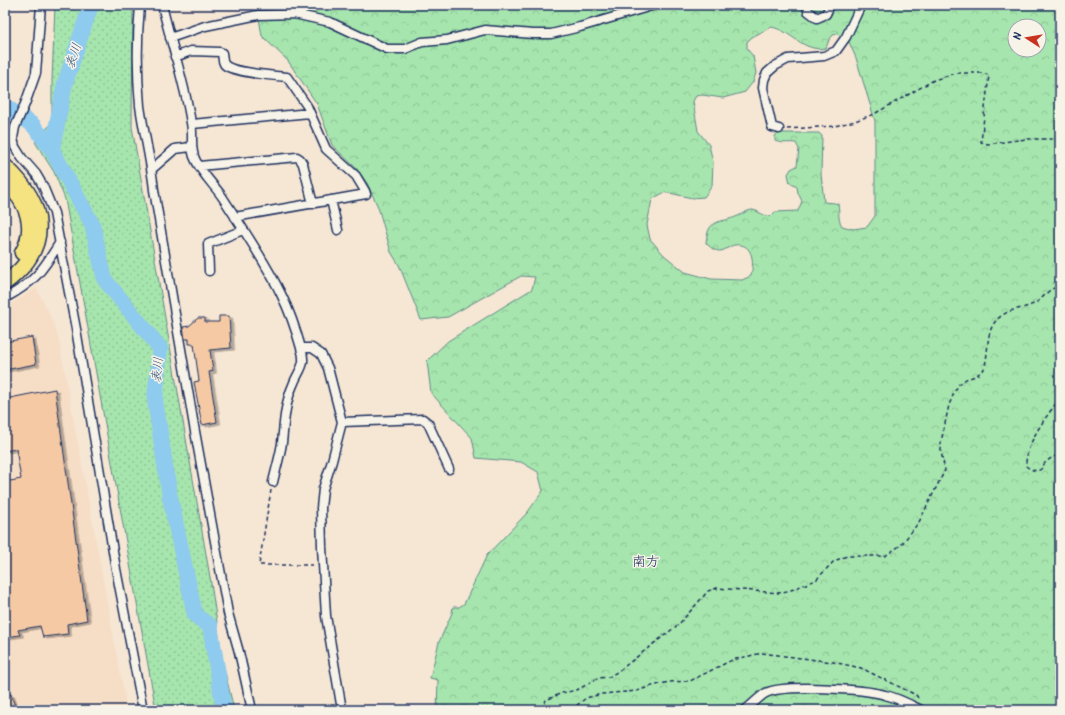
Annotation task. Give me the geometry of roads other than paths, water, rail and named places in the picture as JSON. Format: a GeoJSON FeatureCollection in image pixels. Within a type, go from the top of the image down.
{"type":"FeatureCollection","features":[{"type":"Feature","properties":{"kind":"highway"},"geometry":{"type":"LineString","coordinates":[[5,166],[23,185],[30,196],[38,219],[39,234],[35,249],[28,262],[5,283]]}},
{"type":"Feature","properties":{"kind":"highway"},"geometry":{"type":"LineString","coordinates":[[5,183],[20,198],[26,208],[29,232],[26,246],[22,253],[5,273]]}},
{"type":"Feature","properties":{"kind":"street"},"geometry":{"type":"LineString","coordinates":[[41,5],[36,73],[15,127],[13,138],[15,147],[22,158],[36,174],[46,191],[54,213],[76,329],[118,576],[143,710]]}},
{"type":"Feature","properties":{"kind":"street"},"geometry":{"type":"LineString","coordinates":[[140,5],[138,53],[140,104],[145,138],[152,169],[154,190],[180,345],[228,613],[240,652],[252,710]]}},
{"type":"Feature","properties":{"kind":"street"},"geometry":{"type":"LineString","coordinates":[[162,5],[192,124],[191,147],[196,161],[222,196],[281,293],[293,321],[304,355],[304,364],[295,378],[288,401],[273,482]]}},
{"type":"Feature","properties":{"kind":"street"},"geometry":{"type":"LineString","coordinates":[[170,38],[205,26],[258,15],[294,14],[330,22],[387,49],[397,50],[405,49],[422,42],[447,40],[485,30],[551,34],[655,5]]}},
{"type":"Feature","properties":{"kind":"street"},"geometry":{"type":"LineString","coordinates":[[807,5],[808,12],[817,18],[826,14],[830,5]]}},
{"type":"Feature","properties":{"kind":"street"},"geometry":{"type":"LineString","coordinates":[[779,129],[772,127],[763,88],[767,73],[774,66],[788,59],[824,56],[836,51],[846,37],[861,5]]}},
{"type":"Feature","properties":{"kind":"street"},"geometry":{"type":"LineString","coordinates":[[175,56],[191,51],[220,52],[222,53],[224,62],[228,67],[256,74],[287,77],[307,106],[326,150],[356,176],[366,194],[235,217]]}},
{"type":"Feature","properties":{"kind":"street"},"geometry":{"type":"LineString","coordinates":[[192,124],[310,113]]}},
{"type":"Feature","properties":{"kind":"street"},"geometry":{"type":"LineString","coordinates":[[152,169],[176,149],[191,147]]}},
{"type":"Feature","properties":{"kind":"street"},"geometry":{"type":"LineString","coordinates":[[199,166],[297,157],[303,164],[313,204]]}},
{"type":"Feature","properties":{"kind":"street"},"geometry":{"type":"LineString","coordinates":[[331,200],[338,230]]}},
{"type":"Feature","properties":{"kind":"street"},"geometry":{"type":"LineString","coordinates":[[209,271],[208,244],[243,230]]}},
{"type":"Feature","properties":{"kind":"street"},"geometry":{"type":"LineString","coordinates":[[5,298],[19,290],[38,275],[60,242]]}},
{"type":"Feature","properties":{"kind":"street"},"geometry":{"type":"LineString","coordinates":[[301,348],[312,348],[321,354],[328,368],[342,422],[322,496],[322,565],[326,616],[342,710]]}},
{"type":"Feature","properties":{"kind":"street"},"geometry":{"type":"LineString","coordinates":[[342,422],[423,419],[428,423],[449,469]]}},
{"type":"Feature","properties":{"kind":"street"},"geometry":{"type":"LineString","coordinates":[[745,710],[765,693],[774,690],[804,689],[856,690],[884,694],[921,710]]}},
{"type":"Feature","properties":{"kind":"waterway","name":"表川"},"geometry":{"type":"LineString","coordinates":[[52,150],[65,83],[91,5]]}},
{"type":"Feature","properties":{"kind":"waterway","name":"表川"},"geometry":{"type":"LineString","coordinates":[[5,106],[33,125],[52,150],[92,224],[105,280],[160,348],[155,400],[170,497],[195,615],[210,626],[224,710]]}},
{"type":"Feature","properties":{"kind":"district","name":"南方"},"geometry":{"type":"Point","coordinates":[646,562]}}]}
